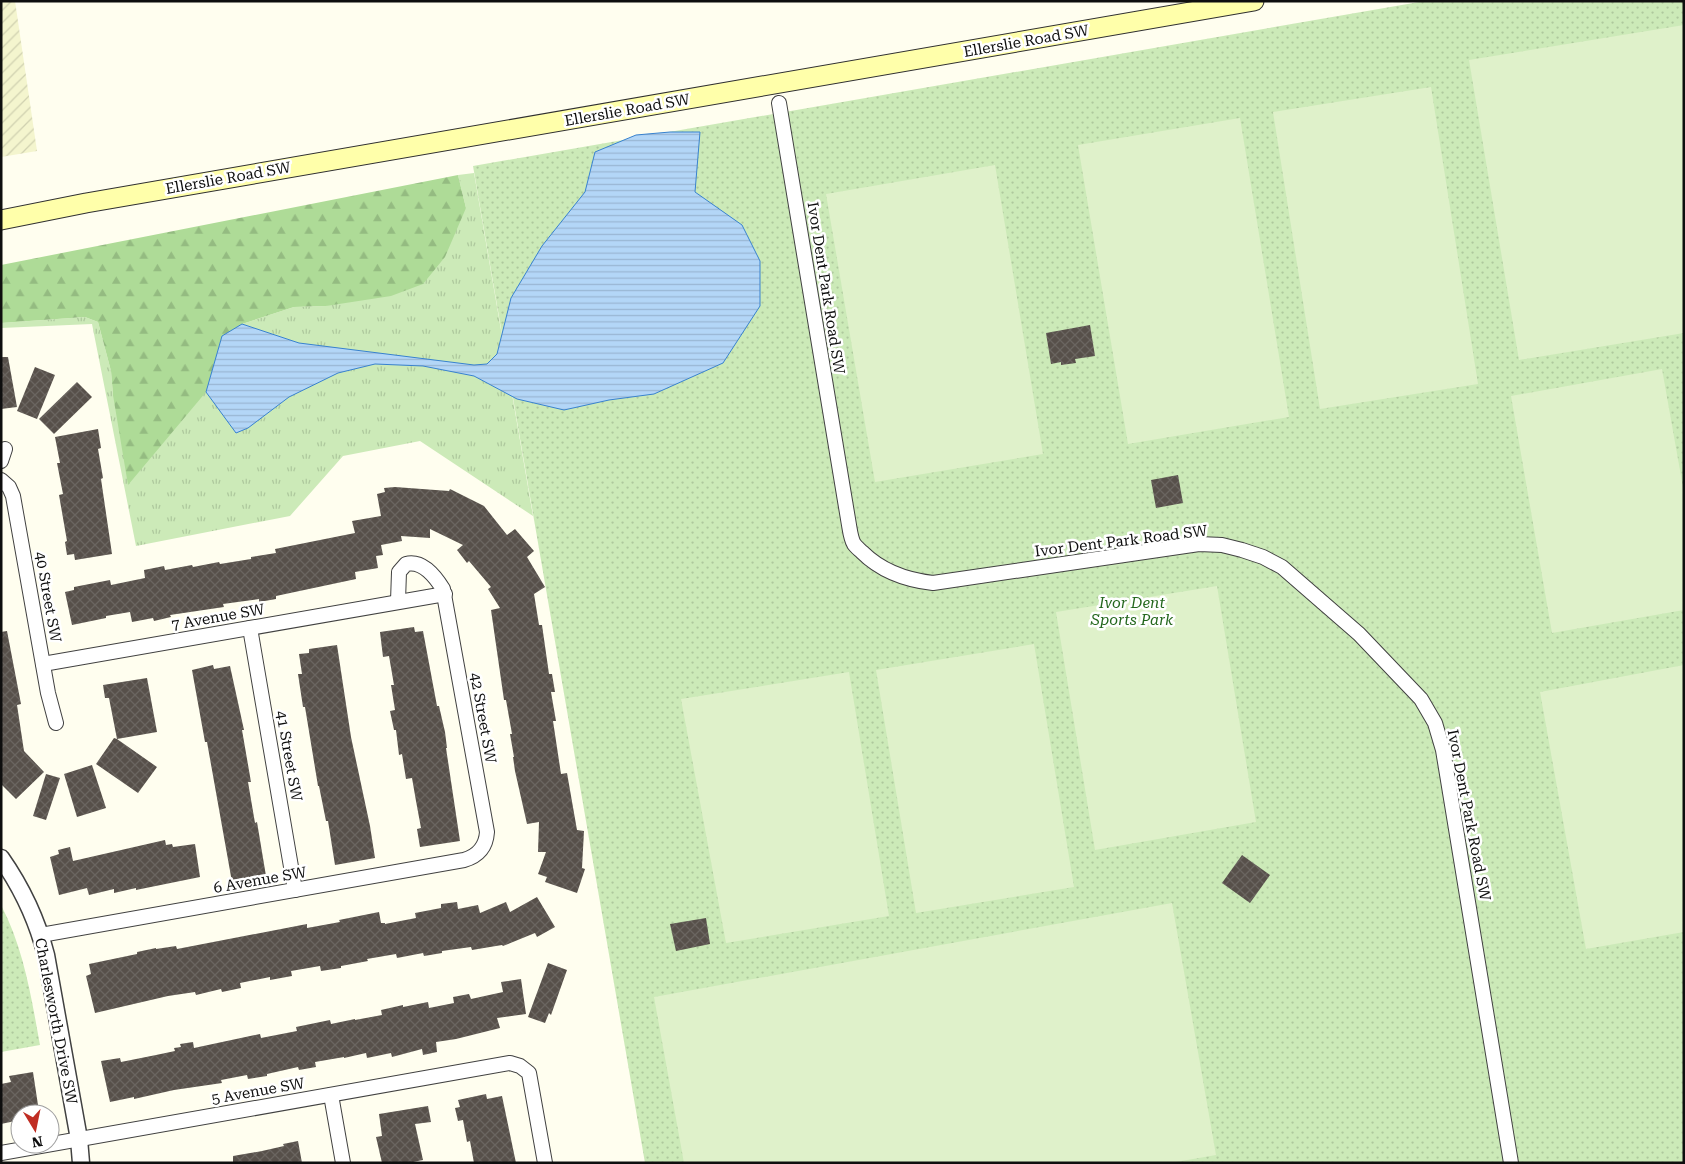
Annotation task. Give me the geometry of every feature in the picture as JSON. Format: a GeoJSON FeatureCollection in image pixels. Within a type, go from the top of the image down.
{"type":"FeatureCollection","features":[{"type":"Feature","properties":{"kind":"main road","name":"Ellerslie Road SW"},"geometry":{"type":"LineString","coordinates":[[1,220],[96,201],[1254,1]]}},
{"type":"Feature","properties":{"kind":"street","name":"Ivor Dent Park Road SW"},"geometry":{"type":"LineString","coordinates":[[778,103],[832,430],[854,544],[873,562],[896,575],[914,581],[933,583],[1199,544],[1222,545],[1249,552],[1282,567],[1359,634],[1421,699],[1435,723],[1443,750],[1512,1160]]}},
{"type":"Feature","properties":{"kind":"street","name":"40 Street SW"},"geometry":{"type":"LineString","coordinates":[[1,480],[9,487],[13,496],[48,693],[56,723]]}},
{"type":"Feature","properties":{"kind":"street"},"geometry":{"type":"LineString","coordinates":[[398,602],[399,572],[406,564],[411,563],[420,564],[427,570],[440,584],[445,594]]}},
{"type":"Feature","properties":{"kind":"street","name":"7 Avenue SW"},"geometry":{"type":"LineString","coordinates":[[43,664],[445,594]]}},
{"type":"Feature","properties":{"kind":"street","name":"42 Street SW"},"geometry":{"type":"LineString","coordinates":[[445,594],[487,832],[482,848]]}},
{"type":"Feature","properties":{"kind":"street","name":"41 Street SW"},"geometry":{"type":"LineString","coordinates":[[250,628],[295,890]]}},
{"type":"Feature","properties":{"kind":"street","name":"6 Avenue SW"},"geometry":{"type":"LineString","coordinates":[[41,935],[464,860],[477,854],[482,848]]}},
{"type":"Feature","properties":{"kind":"street","name":"Charlesworth Drive SW"},"geometry":{"type":"LineString","coordinates":[[1,858],[25,898],[41,935],[81,1163]]}},
{"type":"Feature","properties":{"kind":"street","name":"5 Avenue SW"},"geometry":{"type":"LineString","coordinates":[[1,1153],[510,1063],[520,1066],[528,1073],[530,1078],[545,1163]]}},
{"type":"Feature","properties":{"kind":"street"},"geometry":{"type":"LineString","coordinates":[[331,1095],[343,1163]]}},
{"type":"Feature","properties":{"kind":"green space"},"geometry":{"type":"Polygon","coordinates":[[[1,1],[15,1],[37,151],[1,157],[1,1]]]}},
{"type":"Feature","properties":{"kind":"green space","name":"Ivor Dent Sports Park"},"geometry":{"type":"Polygon","coordinates":[[[1425,1],[1684,1],[1684,1163],[645,1163],[473,166],[1425,1]]]}},
{"type":"Feature","properties":{"kind":"green space"},"geometry":{"type":"Polygon","coordinates":[[[1684,25],[1684,333],[1519,360],[1469,60],[1684,25]]]}},
{"type":"Feature","properties":{"kind":"green space"},"geometry":{"type":"Polygon","coordinates":[[[1431,87],[1478,384],[1320,409],[1273,112],[1431,87]]]}},
{"type":"Feature","properties":{"kind":"green space"},"geometry":{"type":"Polygon","coordinates":[[[1240,118],[1289,417],[1128,444],[1078,145],[1240,118]]]}},
{"type":"Feature","properties":{"kind":"green space"},"geometry":{"type":"Polygon","coordinates":[[[995,165],[1043,454],[875,482],[826,194],[995,165]]]}},
{"type":"Feature","properties":{"kind":"green space"},"geometry":{"type":"Polygon","coordinates":[[[474,173],[533,516],[420,441],[343,456],[290,516],[136,546],[92,324],[1,328],[1,323],[85,317],[98,322],[111,371],[113,395],[242,324],[294,307],[326,306],[466,208],[458,175],[474,173]]]}},
{"type":"Feature","properties":{"kind":"green space"},"geometry":{"type":"Polygon","coordinates":[[[458,175],[466,208],[445,257],[423,284],[391,296],[326,306],[294,307],[242,324],[222,336],[206,392],[128,485],[113,395],[111,371],[98,322],[85,317],[1,323],[1,265],[458,175]]]}},
{"type":"Feature","properties":{"kind":"green space"},"geometry":{"type":"Polygon","coordinates":[[[1662,369],[1684,493],[1684,610],[1552,633],[1511,396],[1662,369]]]}},
{"type":"Feature","properties":{"kind":"green space"},"geometry":{"type":"Polygon","coordinates":[[[1217,586],[1256,822],[1095,850],[1056,612],[1217,586]]]}},
{"type":"Feature","properties":{"kind":"green space"},"geometry":{"type":"Polygon","coordinates":[[[1034,644],[1074,887],[916,913],[876,670],[1034,644]]]}},
{"type":"Feature","properties":{"kind":"green space"},"geometry":{"type":"Polygon","coordinates":[[[1684,665],[1684,932],[1586,949],[1540,692],[1684,665]]]}},
{"type":"Feature","properties":{"kind":"green space"},"geometry":{"type":"Polygon","coordinates":[[[849,672],[889,916],[726,943],[681,699],[849,672]]]}},
{"type":"Feature","properties":{"kind":"green space"},"geometry":{"type":"Polygon","coordinates":[[[1172,903],[1216,1155],[1170,1163],[684,1163],[654,997],[1172,903]]]}},
{"type":"Feature","properties":{"kind":"green space"},"geometry":{"type":"Polygon","coordinates":[[[1,905],[16,939],[21,956],[40,1045],[1,1052],[1,905]]]}},
{"type":"Feature","properties":{"kind":"water"},"geometry":{"type":"Polygon","coordinates":[[[700,132],[695,192],[742,225],[760,261],[760,306],[723,363],[654,394],[609,400],[564,410],[517,399],[474,376],[423,366],[375,364],[338,373],[289,397],[248,428],[236,433],[206,392],[222,336],[242,324],[299,343],[474,365],[487,364],[497,354],[511,298],[542,246],[585,192],[595,152],[636,135],[700,132]]]}},
{"type":"Feature","properties":{"kind":"building"},"geometry":{"type":"Polygon","coordinates":[[[1090,325],[1095,356],[1075,359],[1076,363],[1061,365],[1061,362],[1051,364],[1046,333],[1090,325]]]}},
{"type":"Feature","properties":{"kind":"building"},"geometry":{"type":"Polygon","coordinates":[[[1,357],[8,357],[17,407],[1,409],[1,357]]]}},
{"type":"Feature","properties":{"kind":"building"},"geometry":{"type":"Polygon","coordinates":[[[35,367],[55,375],[37,419],[17,411],[35,367]]]}},
{"type":"Feature","properties":{"kind":"building"},"geometry":{"type":"Polygon","coordinates":[[[77,382],[92,397],[54,434],[39,419],[77,382]]]}},
{"type":"Feature","properties":{"kind":"building"},"geometry":{"type":"Polygon","coordinates":[[[98,429],[101,448],[98,449],[103,478],[101,479],[112,554],[75,560],[74,554],[67,555],[65,542],[67,541],[59,495],[63,494],[57,463],[60,463],[55,437],[98,429]]]}},
{"type":"Feature","properties":{"kind":"building"},"geometry":{"type":"Polygon","coordinates":[[[1178,475],[1183,503],[1156,508],[1151,480],[1178,475]]]}},
{"type":"Feature","properties":{"kind":"building"},"geometry":{"type":"Polygon","coordinates":[[[395,487],[449,491],[450,489],[484,506],[507,535],[515,529],[534,551],[527,557],[545,587],[534,594],[539,625],[542,625],[549,674],[552,674],[555,692],[551,692],[556,721],[553,721],[561,774],[567,773],[577,830],[584,831],[582,868],[585,869],[577,893],[545,882],[547,877],[538,874],[546,852],[538,852],[539,822],[527,824],[515,771],[510,734],[512,734],[506,700],[504,700],[491,610],[500,608],[488,589],[491,587],[457,550],[463,545],[430,529],[430,538],[401,536],[402,541],[381,545],[383,555],[376,556],[378,568],[355,572],[356,579],[276,596],[276,599],[259,602],[259,599],[223,604],[224,607],[170,615],[171,617],[154,621],[153,618],[132,622],[130,612],[72,625],[65,592],[74,590],[74,587],[110,580],[111,585],[145,578],[144,570],[164,566],[165,570],[192,565],[193,567],[251,559],[251,557],[276,553],[275,549],[355,533],[352,521],[381,516],[377,494],[385,492],[384,488],[395,487]]]}},
{"type":"Feature","properties":{"kind":"building"},"geometry":{"type":"Polygon","coordinates":[[[414,627],[415,632],[423,631],[437,706],[439,706],[445,732],[460,841],[420,847],[417,829],[421,828],[412,778],[406,779],[402,754],[399,755],[396,730],[394,730],[390,711],[395,710],[391,685],[394,685],[389,656],[383,657],[380,632],[414,627]]]}},
{"type":"Feature","properties":{"kind":"building"},"geometry":{"type":"Polygon","coordinates":[[[7,631],[21,704],[17,705],[24,751],[44,772],[16,799],[1,784],[1,632],[7,631]]]}},
{"type":"Feature","properties":{"kind":"building"},"geometry":{"type":"Polygon","coordinates":[[[337,645],[351,737],[375,858],[335,865],[328,821],[326,821],[318,786],[298,674],[302,674],[299,654],[309,653],[309,649],[337,645]]]}},
{"type":"Feature","properties":{"kind":"building"},"geometry":{"type":"Polygon","coordinates":[[[213,665],[214,669],[230,666],[244,730],[242,730],[251,782],[248,782],[266,876],[232,882],[192,670],[213,665]]]}},
{"type":"Feature","properties":{"kind":"building"},"geometry":{"type":"Polygon","coordinates":[[[147,678],[157,732],[117,739],[109,698],[105,698],[103,685],[147,678]]]}},
{"type":"Feature","properties":{"kind":"building"},"geometry":{"type":"Polygon","coordinates":[[[114,738],[157,767],[138,793],[96,764],[114,738]]]}},
{"type":"Feature","properties":{"kind":"building"},"geometry":{"type":"Polygon","coordinates":[[[92,765],[106,808],[77,817],[64,774],[92,765]]]}},
{"type":"Feature","properties":{"kind":"building"},"geometry":{"type":"Polygon","coordinates":[[[46,774],[60,778],[46,820],[33,816],[46,774]]]}},
{"type":"Feature","properties":{"kind":"building"},"geometry":{"type":"Polygon","coordinates":[[[165,840],[166,845],[172,844],[173,847],[195,844],[200,877],[114,893],[114,889],[89,895],[87,888],[59,895],[50,857],[59,854],[58,850],[70,847],[73,861],[165,840]]]}},
{"type":"Feature","properties":{"kind":"building"},"geometry":{"type":"Polygon","coordinates":[[[1242,855],[1270,875],[1250,903],[1222,883],[1242,855]]]}},
{"type":"Feature","properties":{"kind":"building"},"geometry":{"type":"Polygon","coordinates":[[[537,897],[555,927],[537,937],[535,933],[503,946],[472,950],[471,947],[442,951],[442,953],[424,956],[423,953],[397,958],[396,954],[367,959],[368,961],[321,971],[320,966],[291,971],[292,976],[270,980],[270,977],[240,983],[241,988],[222,992],[221,989],[196,995],[195,992],[168,996],[95,1013],[86,976],[91,974],[89,964],[156,948],[176,946],[177,949],[307,924],[307,928],[340,922],[339,920],[379,912],[381,923],[385,924],[416,918],[415,913],[441,908],[441,904],[457,902],[458,909],[478,905],[480,913],[506,902],[510,912],[537,897]]]}},
{"type":"Feature","properties":{"kind":"building"},"geometry":{"type":"Polygon","coordinates":[[[706,918],[710,944],[676,951],[670,924],[706,918]]]}},
{"type":"Feature","properties":{"kind":"building"},"geometry":{"type":"Polygon","coordinates":[[[548,963],[567,970],[551,1015],[549,1013],[545,1023],[528,1017],[548,963]]]}},
{"type":"Feature","properties":{"kind":"building"},"geometry":{"type":"Polygon","coordinates":[[[521,979],[526,1014],[497,1018],[500,1028],[436,1042],[437,1052],[423,1055],[422,1049],[392,1057],[391,1053],[367,1058],[366,1053],[315,1062],[316,1067],[299,1070],[298,1067],[267,1074],[267,1076],[248,1079],[247,1075],[221,1080],[222,1083],[110,1102],[101,1061],[120,1058],[121,1062],[156,1055],[175,1051],[174,1048],[181,1047],[180,1044],[193,1042],[194,1048],[260,1034],[261,1038],[297,1031],[296,1027],[330,1020],[331,1024],[382,1015],[381,1010],[403,1005],[403,1007],[428,1002],[429,1008],[454,1003],[453,997],[469,994],[471,999],[503,992],[501,982],[521,979]]]}},
{"type":"Feature","properties":{"kind":"building"},"geometry":{"type":"Polygon","coordinates":[[[33,1072],[38,1104],[10,1104],[10,1122],[1,1124],[1,1084],[11,1082],[9,1076],[33,1072]]]}},
{"type":"Feature","properties":{"kind":"building"},"geometry":{"type":"Polygon","coordinates":[[[486,1094],[487,1099],[502,1096],[516,1163],[474,1163],[470,1141],[467,1142],[463,1120],[458,1121],[455,1108],[460,1107],[458,1100],[486,1094]]]}},
{"type":"Feature","properties":{"kind":"building"},"geometry":{"type":"Polygon","coordinates":[[[428,1106],[431,1122],[415,1124],[423,1160],[408,1163],[382,1163],[376,1137],[382,1136],[379,1114],[428,1106]]]}},
{"type":"Feature","properties":{"kind":"building"},"geometry":{"type":"Polygon","coordinates":[[[298,1141],[302,1163],[233,1163],[233,1156],[284,1146],[283,1144],[298,1141]]]}}]}
